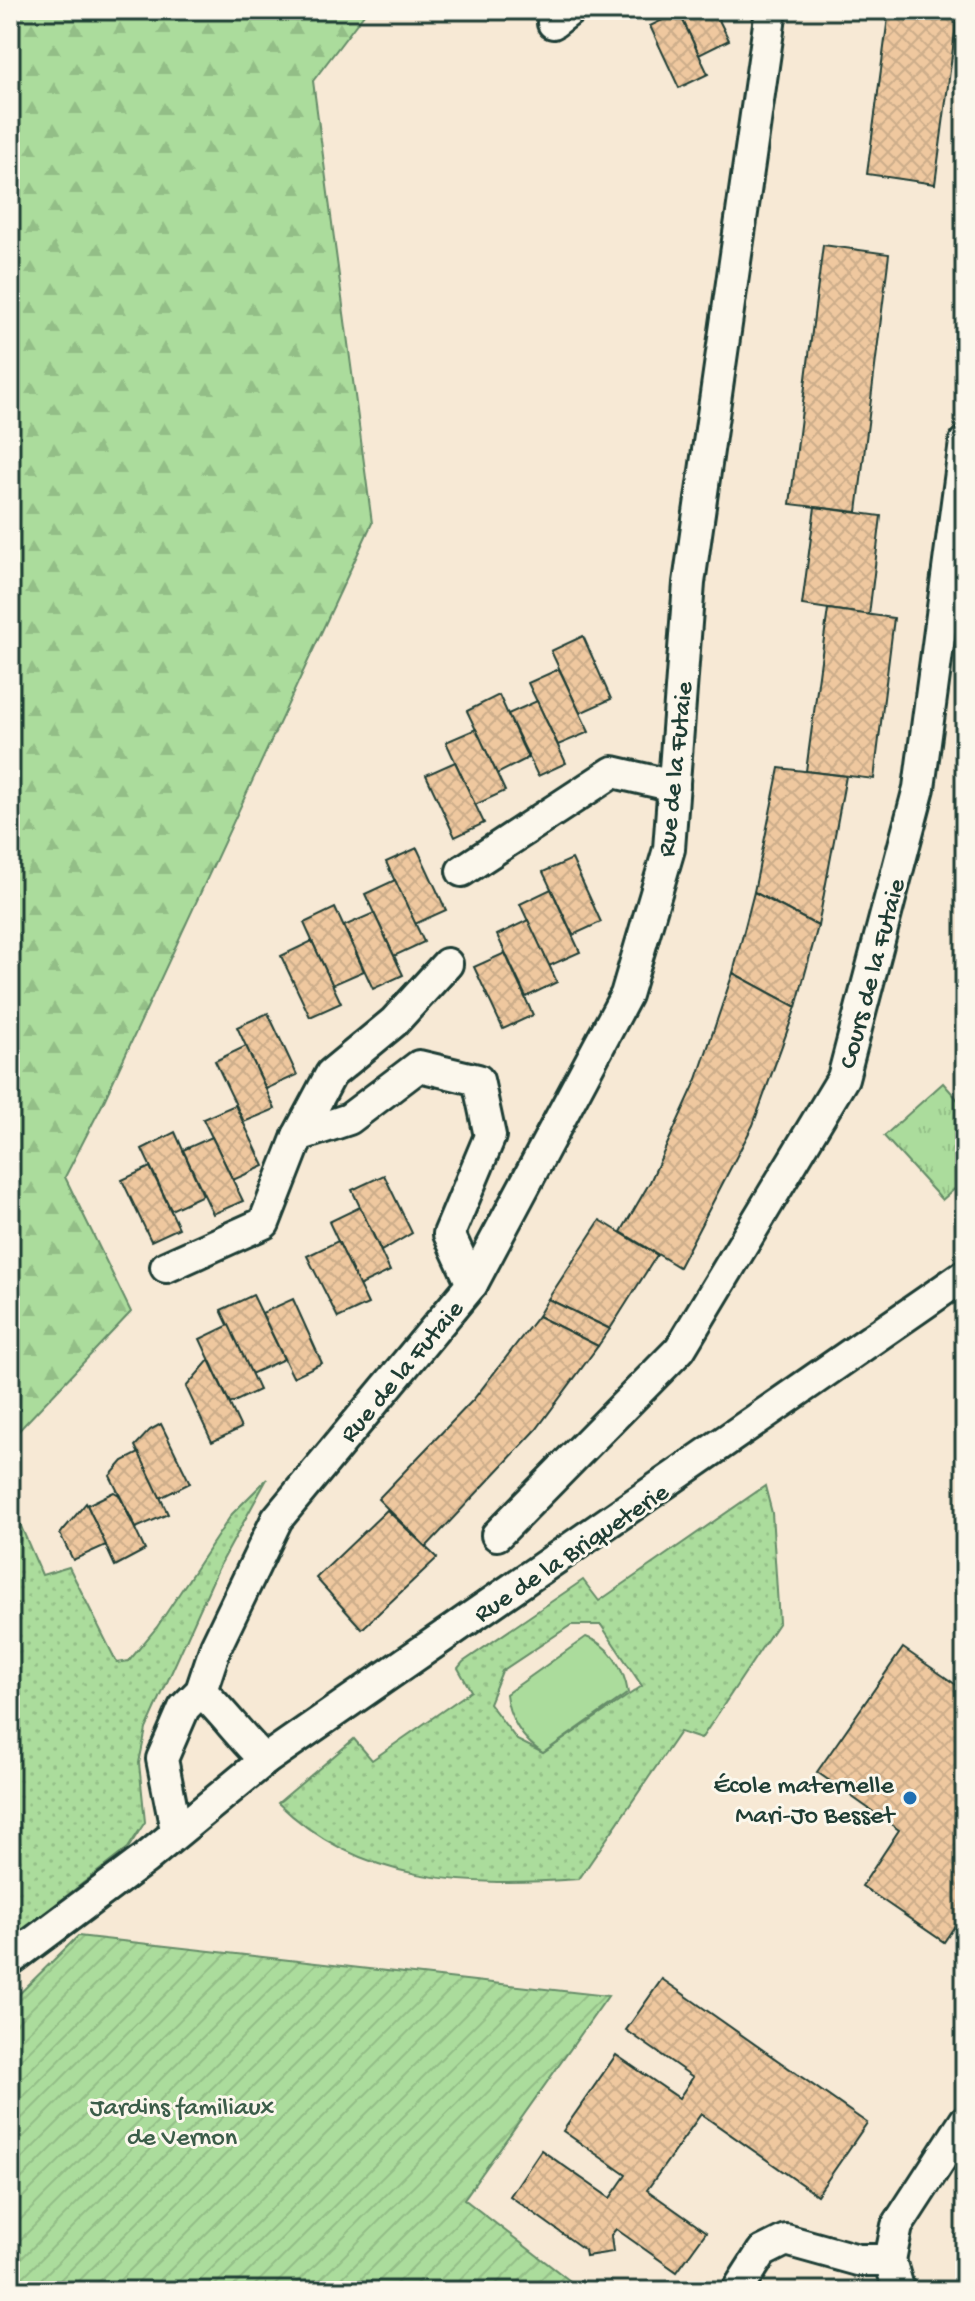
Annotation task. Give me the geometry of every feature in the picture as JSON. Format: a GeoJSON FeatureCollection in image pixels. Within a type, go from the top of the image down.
{"type":"FeatureCollection","features":[{"type":"Feature","properties":{"kind":"street","name":"Rue de la Futaie"},"geometry":{"type":"LineString","coordinates":[[176,1830],[162,1759],[184,1708],[201,1691],[216,1646],[277,1519],[472,1284],[626,995],[669,849],[689,583],[771,10]]}},
{"type":"Feature","properties":{"kind":"street","name":"Cours de la Futaie"},"geometry":{"type":"LineString","coordinates":[[497,1535],[680,1349],[843,1078],[919,788],[965,442]]}},
{"type":"Feature","properties":{"kind":"street"},"geometry":{"type":"LineString","coordinates":[[462,871],[613,772],[674,786]]}},
{"type":"Feature","properties":{"kind":"street"},"geometry":{"type":"LineString","coordinates":[[166,1267],[264,1223],[298,1136],[331,1074],[394,1022],[447,964]]}},
{"type":"Feature","properties":{"kind":"street"},"geometry":{"type":"LineString","coordinates":[[298,1136],[349,1119],[419,1066],[478,1080],[490,1136],[449,1234],[472,1284]]}},
{"type":"Feature","properties":{"kind":"street","name":"Rue de la Briqueterie"},"geometry":{"type":"LineString","coordinates":[[10,1960],[145,1859],[176,1830],[265,1760],[965,1275]]}},
{"type":"Feature","properties":{"kind":"street"},"geometry":{"type":"LineString","coordinates":[[201,1691],[265,1760]]}},
{"type":"Feature","properties":{"kind":"street"},"geometry":{"type":"LineString","coordinates":[[899,2291],[890,2260],[897,2226],[965,2121]]}},
{"type":"Feature","properties":{"kind":"street"},"geometry":{"type":"LineString","coordinates":[[737,2291],[762,2252],[786,2240],[858,2260],[890,2260]]}},
{"type":"Feature","properties":{"kind":"green space"},"geometry":{"type":"Polygon","coordinates":[[[10,10],[367,10],[313,81],[372,523],[103,1103],[65,1177],[131,1312],[10,1440],[10,10]]]}},
{"type":"Feature","properties":{"kind":"green space"},"geometry":{"type":"Polygon","coordinates":[[[943,1083],[965,1108],[965,1180],[942,1200],[884,1136],[943,1083]]]}},
{"type":"Feature","properties":{"kind":"green space"},"geometry":{"type":"Polygon","coordinates":[[[267,1479],[218,1569],[146,1729],[139,1763],[145,1822],[128,1848],[10,1940],[10,1501],[42,1575],[69,1567],[117,1663],[129,1661],[157,1627],[232,1514],[267,1479]]]}},
{"type":"Feature","properties":{"kind":"green space"},"geometry":{"type":"Polygon","coordinates":[[[765,1486],[772,1513],[779,1622],[701,1739],[680,1732],[579,1879],[457,1880],[381,1865],[345,1850],[310,1830],[278,1803],[354,1739],[372,1760],[471,1691],[458,1668],[463,1662],[583,1580],[599,1601],[765,1486]],[[571,1625],[502,1671],[489,1703],[517,1740],[543,1753],[642,1686],[601,1625],[571,1625]]]}},
{"type":"Feature","properties":{"kind":"green space"},"geometry":{"type":"Polygon","coordinates":[[[586,1637],[609,1652],[623,1675],[628,1693],[543,1753],[518,1728],[506,1694],[586,1637]]]}},
{"type":"Feature","properties":{"kind":"green space","name":"Jardins familiaux de Vernon"},"geometry":{"type":"Polygon","coordinates":[[[78,1936],[608,1996],[464,2199],[583,2291],[10,2291],[10,2003],[78,1936]]]}},
{"type":"Feature","properties":{"kind":"building"},"geometry":{"type":"Polygon","coordinates":[[[678,10],[714,10],[729,40],[699,55],[678,10]]]}},
{"type":"Feature","properties":{"kind":"building"},"geometry":{"type":"Polygon","coordinates":[[[889,10],[958,10],[935,184],[867,174],[889,10]]]}},
{"type":"Feature","properties":{"kind":"building"},"geometry":{"type":"Polygon","coordinates":[[[679,12],[708,74],[679,88],[650,26],[679,12]]]}},
{"type":"Feature","properties":{"kind":"building"},"geometry":{"type":"Polygon","coordinates":[[[823,245],[889,254],[857,512],[790,504],[823,245]]]}},
{"type":"Feature","properties":{"kind":"building"},"geometry":{"type":"Polygon","coordinates":[[[815,507],[881,516],[869,615],[802,605],[815,507]]]}},
{"type":"Feature","properties":{"kind":"building"},"geometry":{"type":"Polygon","coordinates":[[[828,609],[894,618],[874,779],[806,771],[828,609]]]}},
{"type":"Feature","properties":{"kind":"building"},"geometry":{"type":"Polygon","coordinates":[[[583,636],[611,699],[580,713],[551,651],[583,636]]]}},
{"type":"Feature","properties":{"kind":"building"},"geometry":{"type":"Polygon","coordinates":[[[559,669],[589,732],[558,745],[528,683],[559,669]]]}},
{"type":"Feature","properties":{"kind":"building"},"geometry":{"type":"Polygon","coordinates":[[[499,695],[528,758],[497,774],[467,711],[499,695]]]}},
{"type":"Feature","properties":{"kind":"building"},"geometry":{"type":"Polygon","coordinates":[[[537,701],[566,763],[538,776],[508,714],[537,701]]]}},
{"type":"Feature","properties":{"kind":"building"},"geometry":{"type":"Polygon","coordinates":[[[476,729],[505,791],[475,805],[446,742],[476,729]]]}},
{"type":"Feature","properties":{"kind":"building"},"geometry":{"type":"Polygon","coordinates":[[[455,762],[484,823],[455,837],[426,775],[455,762]]]}},
{"type":"Feature","properties":{"kind":"building"},"geometry":{"type":"Polygon","coordinates":[[[779,768],[846,776],[818,926],[754,892],[779,768]]]}},
{"type":"Feature","properties":{"kind":"building"},"geometry":{"type":"Polygon","coordinates":[[[417,848],[446,910],[415,924],[386,862],[417,848]]]}},
{"type":"Feature","properties":{"kind":"building"},"geometry":{"type":"Polygon","coordinates":[[[572,859],[601,922],[573,935],[543,872],[572,859]]]}},
{"type":"Feature","properties":{"kind":"building"},"geometry":{"type":"Polygon","coordinates":[[[395,880],[424,942],[394,956],[365,894],[395,880]]]}},
{"type":"Feature","properties":{"kind":"building"},"geometry":{"type":"Polygon","coordinates":[[[551,889],[580,952],[549,966],[520,904],[551,889]]]}},
{"type":"Feature","properties":{"kind":"building"},"geometry":{"type":"Polygon","coordinates":[[[754,892],[818,926],[796,1007],[733,973],[754,892]]]}},
{"type":"Feature","properties":{"kind":"building"},"geometry":{"type":"Polygon","coordinates":[[[335,908],[364,971],[332,985],[304,923],[335,908]]]}},
{"type":"Feature","properties":{"kind":"building"},"geometry":{"type":"Polygon","coordinates":[[[374,913],[403,975],[373,989],[344,926],[374,913]]]}},
{"type":"Feature","properties":{"kind":"building"},"geometry":{"type":"Polygon","coordinates":[[[528,920],[557,982],[526,997],[497,935],[528,920]]]}},
{"type":"Feature","properties":{"kind":"building"},"geometry":{"type":"Polygon","coordinates":[[[312,941],[341,1003],[310,1017],[281,956],[312,941]]]}},
{"type":"Feature","properties":{"kind":"building"},"geometry":{"type":"Polygon","coordinates":[[[505,953],[533,1015],[503,1029],[474,967],[505,953]]]}},
{"type":"Feature","properties":{"kind":"building"},"geometry":{"type":"Polygon","coordinates":[[[733,973],[796,1007],[753,1125],[679,1267],[621,1232],[650,1182],[697,1079],[733,973]]]}},
{"type":"Feature","properties":{"kind":"building"},"geometry":{"type":"Polygon","coordinates":[[[268,1013],[297,1075],[266,1089],[237,1027],[268,1013]]]}},
{"type":"Feature","properties":{"kind":"building"},"geometry":{"type":"Polygon","coordinates":[[[246,1046],[275,1109],[244,1122],[215,1061],[246,1046]]]}},
{"type":"Feature","properties":{"kind":"building"},"geometry":{"type":"Polygon","coordinates":[[[235,1105],[264,1166],[233,1180],[203,1119],[235,1105]]]}},
{"type":"Feature","properties":{"kind":"building"},"geometry":{"type":"Polygon","coordinates":[[[175,1132],[203,1195],[171,1210],[142,1149],[175,1132]]]}},
{"type":"Feature","properties":{"kind":"building"},"geometry":{"type":"Polygon","coordinates":[[[212,1137],[243,1201],[213,1214],[183,1150],[212,1137]]]}},
{"type":"Feature","properties":{"kind":"building"},"geometry":{"type":"Polygon","coordinates":[[[150,1167],[179,1228],[151,1241],[122,1180],[150,1167]]]}},
{"type":"Feature","properties":{"kind":"building"},"geometry":{"type":"Polygon","coordinates":[[[384,1175],[412,1233],[381,1251],[352,1190],[384,1175]]]}},
{"type":"Feature","properties":{"kind":"building"},"geometry":{"type":"Polygon","coordinates":[[[360,1207],[390,1271],[359,1286],[329,1222],[360,1207]]]}},
{"type":"Feature","properties":{"kind":"building"},"geometry":{"type":"Polygon","coordinates":[[[600,1220],[657,1255],[610,1329],[548,1299],[600,1220]]]}},
{"type":"Feature","properties":{"kind":"building"},"geometry":{"type":"Polygon","coordinates":[[[338,1241],[368,1304],[338,1318],[307,1256],[338,1241]]]}},
{"type":"Feature","properties":{"kind":"building"},"geometry":{"type":"Polygon","coordinates":[[[253,1295],[284,1359],[251,1374],[221,1310],[253,1295]]]}},
{"type":"Feature","properties":{"kind":"building"},"geometry":{"type":"Polygon","coordinates":[[[293,1299],[322,1363],[293,1377],[262,1313],[293,1299]]]}},
{"type":"Feature","properties":{"kind":"building"},"geometry":{"type":"Polygon","coordinates":[[[548,1299],[610,1329],[598,1346],[538,1316],[548,1299]]]}},
{"type":"Feature","properties":{"kind":"building"},"geometry":{"type":"Polygon","coordinates":[[[538,1316],[598,1346],[536,1430],[426,1547],[378,1499],[473,1400],[538,1316]]]}},
{"type":"Feature","properties":{"kind":"building"},"geometry":{"type":"Polygon","coordinates":[[[229,1325],[259,1390],[230,1404],[200,1339],[229,1325]]]}},
{"type":"Feature","properties":{"kind":"building"},"geometry":{"type":"Polygon","coordinates":[[[209,1360],[241,1428],[212,1442],[186,1387],[209,1360]]]}},
{"type":"Feature","properties":{"kind":"building"},"geometry":{"type":"Polygon","coordinates":[[[161,1424],[190,1483],[160,1498],[135,1446],[150,1430],[161,1424]]]}},
{"type":"Feature","properties":{"kind":"building"},"geometry":{"type":"Polygon","coordinates":[[[139,1453],[168,1514],[136,1528],[110,1476],[123,1461],[139,1453]]]}},
{"type":"Feature","properties":{"kind":"building"},"geometry":{"type":"Polygon","coordinates":[[[114,1492],[119,1495],[145,1550],[115,1566],[87,1505],[114,1492]]]}},
{"type":"Feature","properties":{"kind":"building"},"geometry":{"type":"Polygon","coordinates":[[[86,1503],[106,1545],[73,1560],[60,1534],[86,1503]]]}},
{"type":"Feature","properties":{"kind":"building"},"geometry":{"type":"Polygon","coordinates":[[[387,1510],[437,1558],[362,1629],[316,1578],[387,1510]]]}},
{"type":"Feature","properties":{"kind":"building","name":"École maternelle Mari-Jo Besset"},"geometry":{"type":"Polygon","coordinates":[[[903,1648],[965,1691],[965,1911],[944,1942],[862,1886],[899,1830],[817,1772],[903,1648]]]}},
{"type":"Feature","properties":{"kind":"building"},"geometry":{"type":"Polygon","coordinates":[[[662,1979],[867,2123],[817,2195],[701,2114],[647,2190],[706,2232],[677,2272],[616,2229],[611,2235],[613,2252],[586,2256],[585,2250],[510,2196],[541,2150],[610,2198],[626,2175],[563,2131],[616,2055],[679,2098],[693,2077],[626,2030],[662,1979]]]}},
{"type":"Feature","properties":{"kind":"place","name":"École maternelle Mari-Jo Besset"},"geometry":{"type":"Point","coordinates":[910,1798]}}]}
